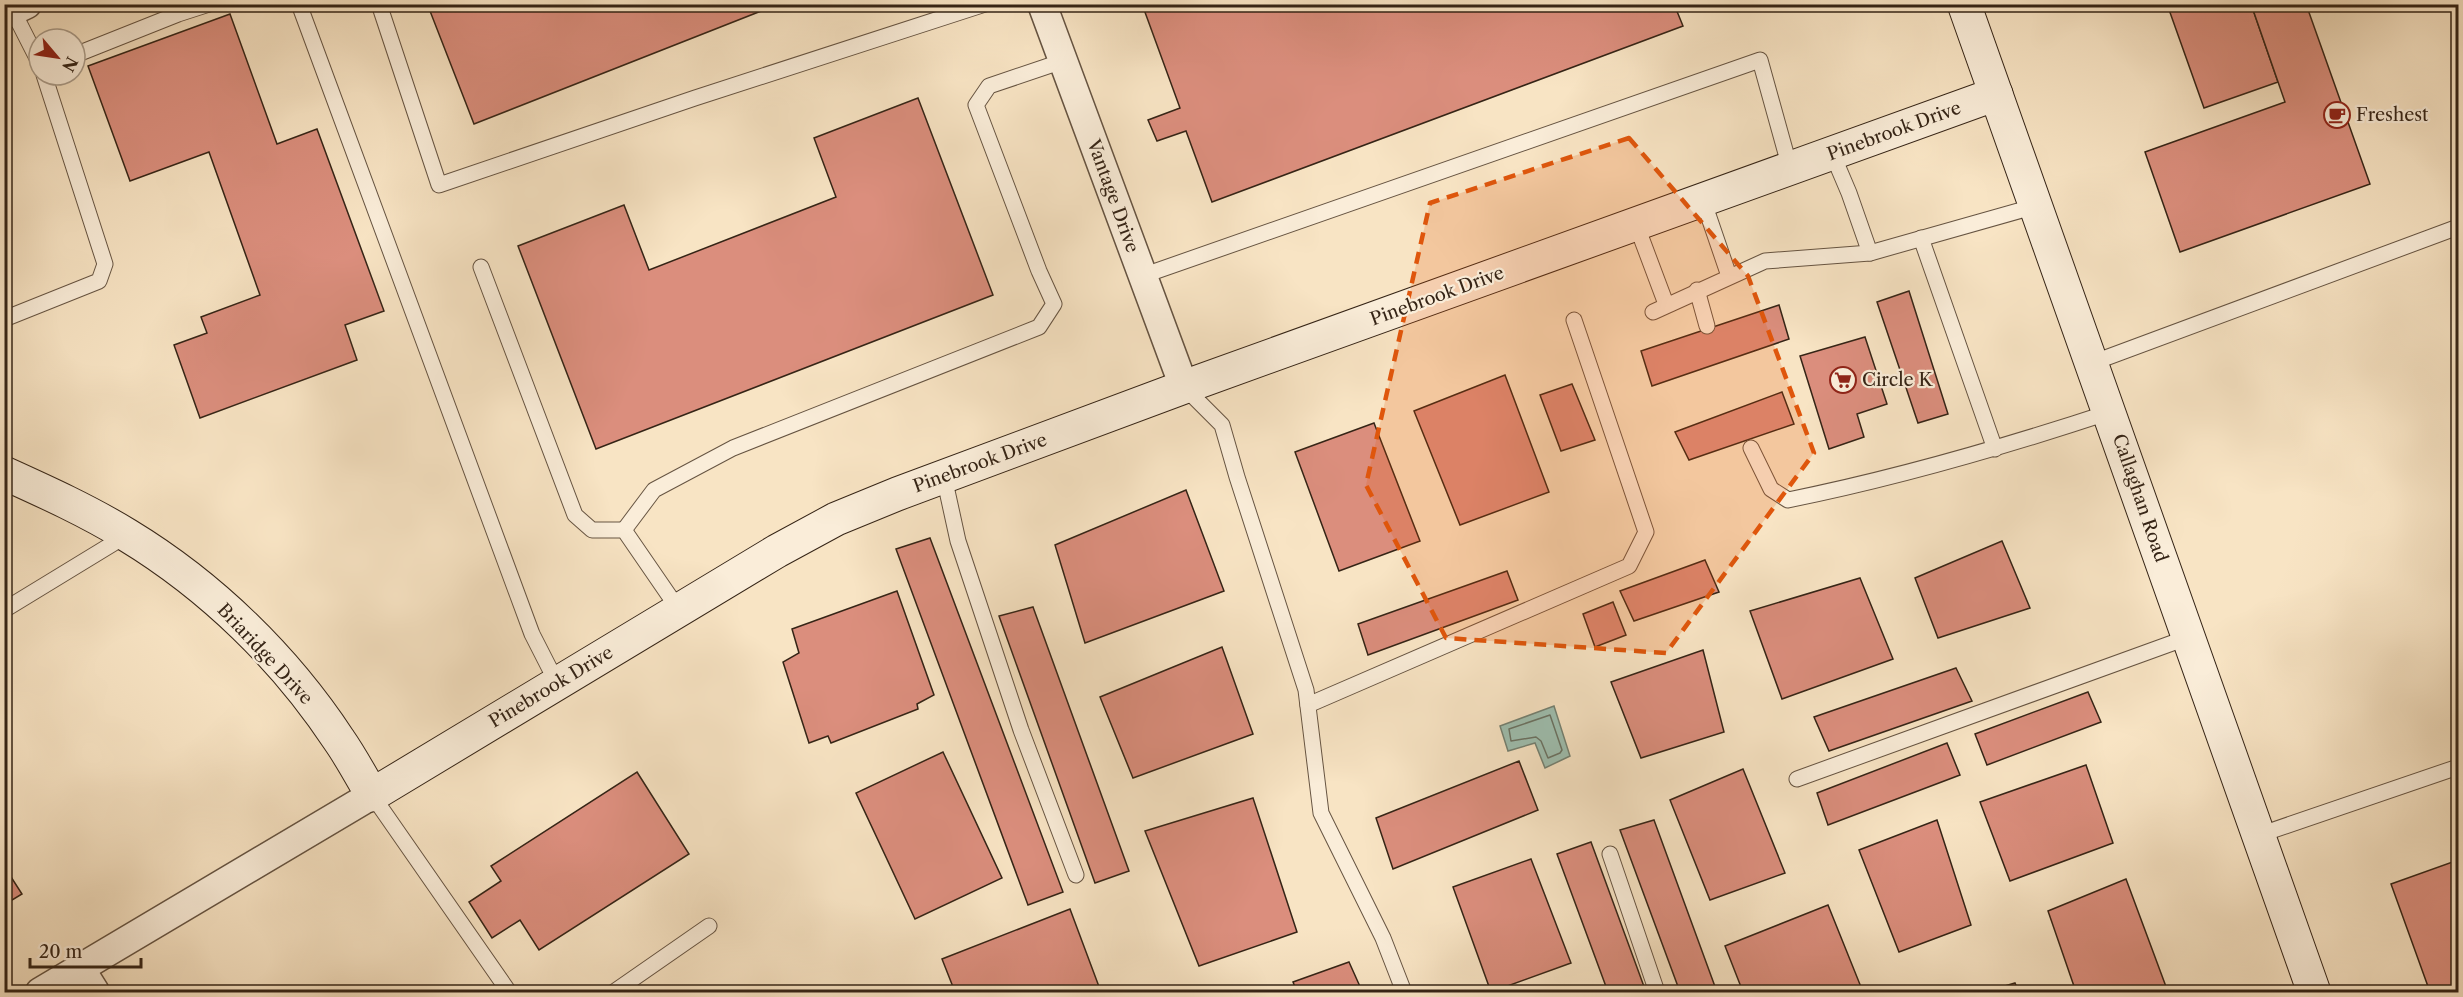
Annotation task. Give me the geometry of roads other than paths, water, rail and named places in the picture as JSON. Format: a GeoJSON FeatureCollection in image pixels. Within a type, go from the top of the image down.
{"type":"FeatureCollection","features":[{"type":"Feature","properties":{"kind":"street","name":"Vantage Drive"},"geometry":{"type":"LineString","coordinates":[[1042,4],[1184,387]]}},
{"type":"Feature","properties":{"kind":"street","name":"Callaghan Road"},"geometry":{"type":"LineString","coordinates":[[1964,4],[2314,993]]}},
{"type":"Feature","properties":{"kind":"street","name":"Pinebrook Drive"},"geometry":{"type":"LineString","coordinates":[[40,993],[679,610],[836,519],[1184,387],[1996,94]]}},
{"type":"Feature","properties":{"kind":"street","name":"Briaridge Drive"},"geometry":{"type":"LineString","coordinates":[[4,473],[64,501],[127,535],[185,575],[239,621],[297,683],[339,740],[372,795]]}},
{"type":"Feature","properties":{"kind":"street"},"geometry":{"type":"LineString","coordinates":[[80,968],[95,993]]}},
{"type":"Feature","properties":{"kind":"lane"},"geometry":{"type":"LineString","coordinates":[[87,50],[209,4]]}},
{"type":"Feature","properties":{"kind":"lane"},"geometry":{"type":"LineString","coordinates":[[299,4],[532,634],[558,683]]}},
{"type":"Feature","properties":{"kind":"lane"},"geometry":{"type":"LineString","coordinates":[[380,4],[439,185],[695,98],[985,4]]}},
{"type":"Feature","properties":{"kind":"lane"},"geometry":{"type":"LineString","coordinates":[[933,4],[937,20]]}},
{"type":"Feature","properties":{"kind":"lane"},"geometry":{"type":"LineString","coordinates":[[15,10],[27,36]]}},
{"type":"Feature","properties":{"kind":"lane"},"geometry":{"type":"LineString","coordinates":[[1143,276],[1760,60],[1791,168]]}},
{"type":"Feature","properties":{"kind":"lane"},"geometry":{"type":"LineString","coordinates":[[624,530],[654,490],[733,448],[1040,327],[1054,304],[1039,271],[976,105],[989,86],[1063,61]]}},
{"type":"Feature","properties":{"kind":"lane"},"geometry":{"type":"LineString","coordinates":[[4,319],[99,281],[105,264],[49,87]]}},
{"type":"Feature","properties":{"kind":"lane"},"geometry":{"type":"LineString","coordinates":[[1832,153],[1870,253]]}},
{"type":"Feature","properties":{"kind":"lane"},"geometry":{"type":"LineString","coordinates":[[1703,200],[1729,276]]}},
{"type":"Feature","properties":{"kind":"lane"},"geometry":{"type":"LineString","coordinates":[[1636,224],[1660,308],[1765,261],[1870,253],[2036,206]]}},
{"type":"Feature","properties":{"kind":"lane"},"geometry":{"type":"LineString","coordinates":[[2092,363],[2458,227]]}},
{"type":"Feature","properties":{"kind":"lane"},"geometry":{"type":"LineString","coordinates":[[1921,238],[1995,449]]}},
{"type":"Feature","properties":{"kind":"lane"},"geometry":{"type":"LineString","coordinates":[[481,267],[575,514],[592,530],[624,530]]}},
{"type":"Feature","properties":{"kind":"lane"},"geometry":{"type":"LineString","coordinates":[[1698,290],[1707,326]]}},
{"type":"Feature","properties":{"kind":"lane"},"geometry":{"type":"LineString","coordinates":[[1308,705],[1629,567],[1646,532],[1574,320]]}},
{"type":"Feature","properties":{"kind":"lane"},"geometry":{"type":"LineString","coordinates":[[1184,387],[1222,425],[1306,690],[1321,813],[1383,938],[1404,993]]}},
{"type":"Feature","properties":{"kind":"lane"},"geometry":{"type":"LineString","coordinates":[[1751,448],[1772,489],[1788,500],[1846,489],[1995,449],[2110,412]]}},
{"type":"Feature","properties":{"kind":"lane"},"geometry":{"type":"LineString","coordinates":[[944,477],[962,552],[1021,730],[1076,875]]}},
{"type":"Feature","properties":{"kind":"lane"},"geometry":{"type":"LineString","coordinates":[[624,530],[679,610]]}},
{"type":"Feature","properties":{"kind":"lane"},"geometry":{"type":"LineString","coordinates":[[4,610],[127,535]]}},
{"type":"Feature","properties":{"kind":"lane"},"geometry":{"type":"LineString","coordinates":[[1797,779],[2189,637]]}},
{"type":"Feature","properties":{"kind":"lane"},"geometry":{"type":"LineString","coordinates":[[2259,835],[2458,767]]}},
{"type":"Feature","properties":{"kind":"lane"},"geometry":{"type":"LineString","coordinates":[[372,795],[509,993]]}},
{"type":"Feature","properties":{"kind":"lane"},"geometry":{"type":"LineString","coordinates":[[1610,854],[1657,993]]}},
{"type":"Feature","properties":{"kind":"lane"},"geometry":{"type":"LineString","coordinates":[[614,993],[709,926]]}},
{"type":"Feature","properties":{"kind":"water"},"geometry":{"type":"Polygon","coordinates":[[[1554,706],[1570,756],[1545,768],[1535,743],[1508,751],[1500,726],[1554,706]]]}},
{"type":"Feature","properties":{"kind":"place","name":"Freshest"},"geometry":{"type":"Point","coordinates":[2337,115]}},
{"type":"Feature","properties":{"kind":"place","name":"Circle K"},"geometry":{"type":"Point","coordinates":[1843,380]}}]}
